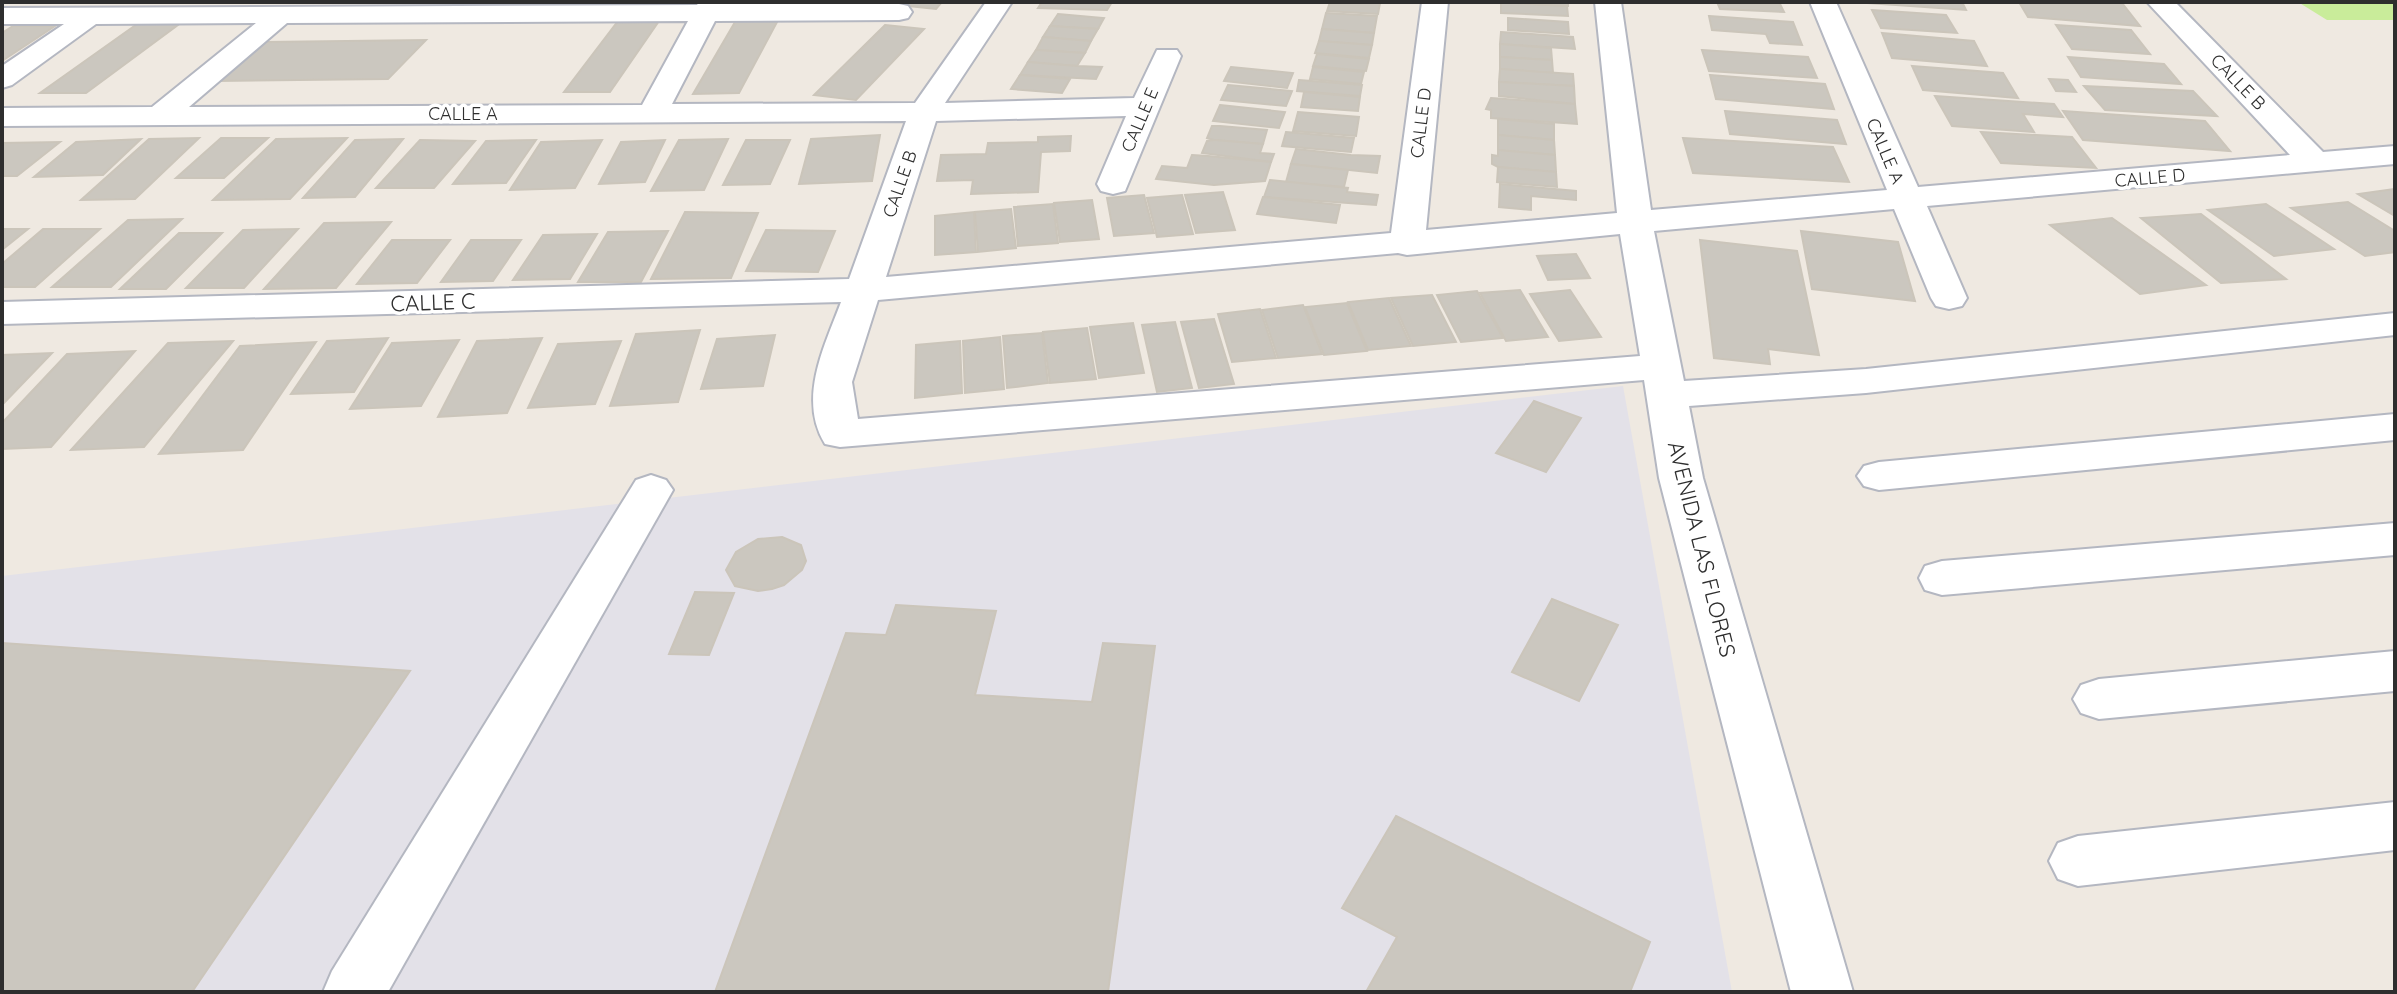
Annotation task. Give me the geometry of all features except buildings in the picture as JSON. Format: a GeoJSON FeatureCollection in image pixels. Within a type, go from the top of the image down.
{"type":"FeatureCollection","features":[{"type":"Feature","properties":{"kind":"street"},"geometry":{"type":"LineString","coordinates":[[2,7],[9,2]]}},
{"type":"Feature","properties":{"kind":"street","name":"CALLE B"},"geometry":{"type":"LineString","coordinates":[[999,2],[924,112],[832,382],[840,434],[1562,372],[1664,381]]}},
{"type":"Feature","properties":{"kind":"street","name":"CALLE D"},"geometry":{"type":"LineString","coordinates":[[1435,2],[1407,245],[1635,220],[2395,155]]}},
{"type":"Feature","properties":{"kind":"street","name":"AVENIDA LAS FLORES"},"geometry":{"type":"LineString","coordinates":[[1608,2],[1635,220],[1681,478],[1822,992]]}},
{"type":"Feature","properties":{"kind":"street","name":"CALLE A"},"geometry":{"type":"LineString","coordinates":[[1823,2],[1949,298]]}},
{"type":"Feature","properties":{"kind":"street","name":"CALLE B"},"geometry":{"type":"LineString","coordinates":[[2160,2],[2316,163]]}},
{"type":"Feature","properties":{"kind":"street"},"geometry":{"type":"LineString","coordinates":[[652,113],[673,79],[708,7]]}},
{"type":"Feature","properties":{"kind":"street"},"geometry":{"type":"LineString","coordinates":[[2,16],[123,9],[318,8],[708,7],[899,12]]}},
{"type":"Feature","properties":{"kind":"street"},"geometry":{"type":"LineString","coordinates":[[160,116],[275,21]]}},
{"type":"Feature","properties":{"kind":"street"},"geometry":{"type":"LineString","coordinates":[[2,79],[83,23]]}},
{"type":"Feature","properties":{"kind":"street","name":"CALLE E"},"geometry":{"type":"LineString","coordinates":[[1113,184],[1167,56]]}},
{"type":"Feature","properties":{"kind":"street","name":"CALLE A"},"geometry":{"type":"LineString","coordinates":[[2,117],[924,112],[1145,107]]}},
{"type":"Feature","properties":{"kind":"street","name":"CALLE C"},"geometry":{"type":"LineString","coordinates":[[2,313],[864,290],[1407,245]]}},
{"type":"Feature","properties":{"kind":"street"},"geometry":{"type":"LineString","coordinates":[[1664,381],[1866,381],[2388,327]]}},
{"type":"Feature","properties":{"kind":"street"},"geometry":{"type":"LineString","coordinates":[[1879,476],[2389,434]]}},
{"type":"Feature","properties":{"kind":"street"},"geometry":{"type":"LineString","coordinates":[[354,992],[651,490]]}},
{"type":"Feature","properties":{"kind":"street"},"geometry":{"type":"LineString","coordinates":[[1942,578],[2395,539]]}},
{"type":"Feature","properties":{"kind":"street"},"geometry":{"type":"LineString","coordinates":[[2099,699],[2395,671]]}},
{"type":"Feature","properties":{"kind":"street"},"geometry":{"type":"LineString","coordinates":[[2078,861],[2395,826]]}},
{"type":"Feature","properties":{"kind":"shaded area"},"geometry":{"type":"Polygon","coordinates":[[[1623,386],[1732,992],[2,992],[2,576],[1623,386]]]}},
{"type":"Feature","properties":{"kind":"green space"},"geometry":{"type":"Polygon","coordinates":[[[2298,2],[2395,2],[2395,20],[2327,20],[2298,2]]]}}]}
